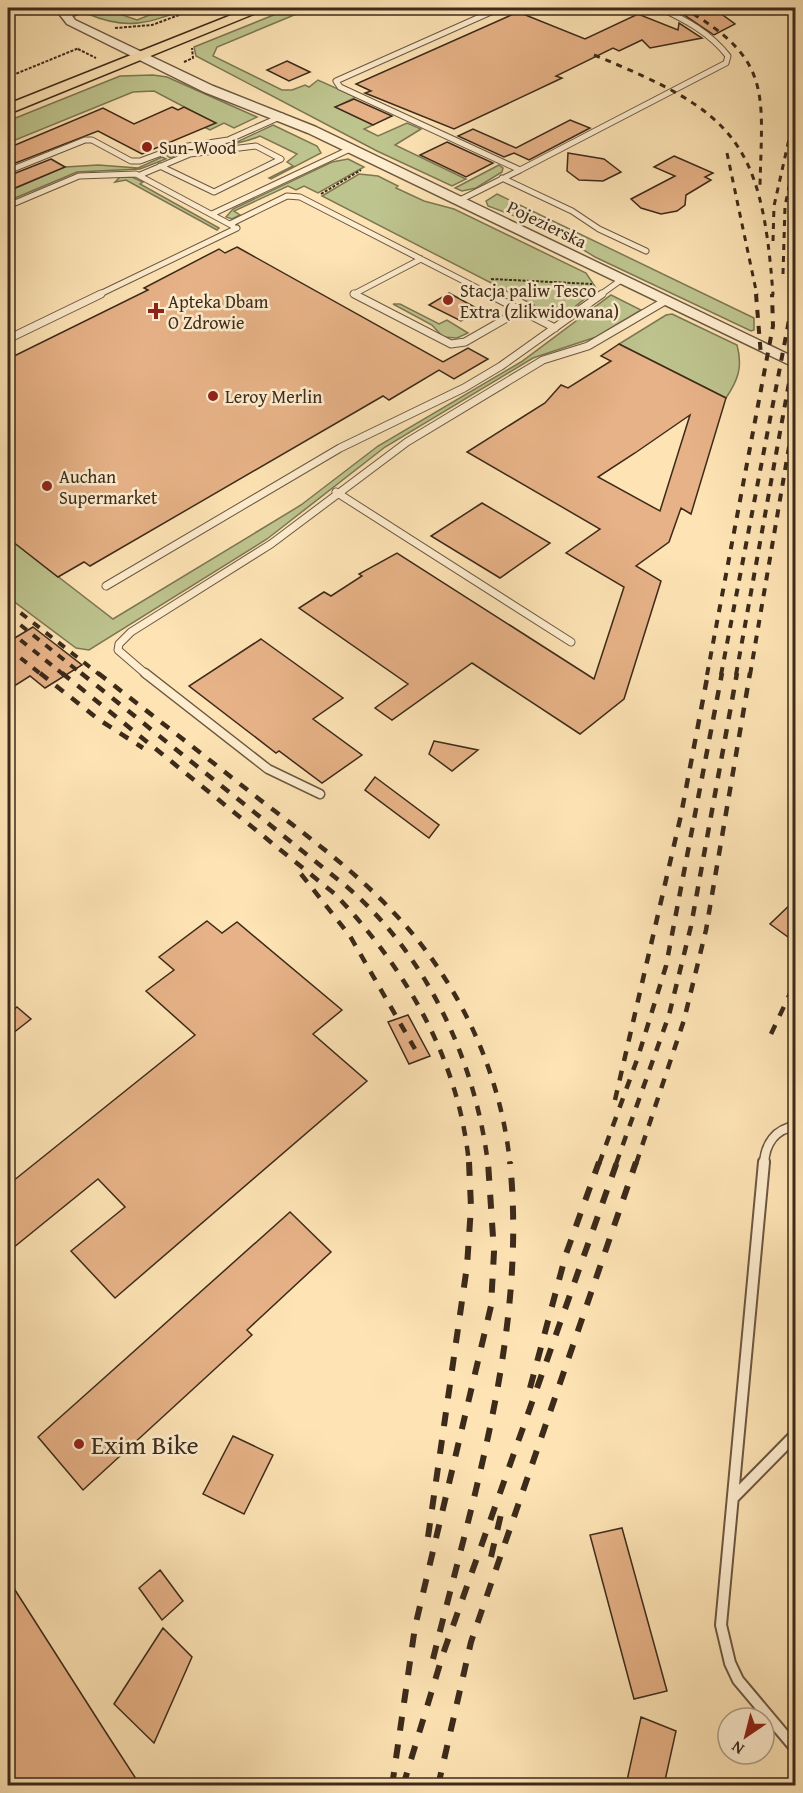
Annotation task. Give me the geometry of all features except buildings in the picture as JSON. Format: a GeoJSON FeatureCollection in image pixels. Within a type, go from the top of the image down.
{"type":"FeatureCollection","features":[{"type":"Feature","properties":{"kind":"main road"},"geometry":{"type":"LineString","coordinates":[[102,57],[142,41],[261,8]]}},
{"type":"Feature","properties":{"kind":"main road"},"geometry":{"type":"LineString","coordinates":[[8,109],[142,41]]}},
{"type":"Feature","properties":{"kind":"street","name":"Pojezierska"},"geometry":{"type":"LineString","coordinates":[[51,8],[66,15],[71,22],[142,41],[257,110],[282,116],[795,364]]}},
{"type":"Feature","properties":{"kind":"street"},"geometry":{"type":"LineString","coordinates":[[66,15],[88,8]]}},
{"type":"Feature","properties":{"kind":"lane"},"geometry":{"type":"LineString","coordinates":[[500,8],[336,81],[340,87],[520,170]]}},
{"type":"Feature","properties":{"kind":"lane"},"geometry":{"type":"LineString","coordinates":[[458,201],[726,63],[728,56],[718,42],[700,28],[660,8]]}},
{"type":"Feature","properties":{"kind":"lane"},"geometry":{"type":"LineString","coordinates":[[8,171],[85,140],[92,140],[131,161],[140,160],[175,148],[228,140],[282,116]]}},
{"type":"Feature","properties":{"kind":"lane"},"geometry":{"type":"LineString","coordinates":[[8,206],[79,176],[140,175],[160,166],[194,153],[252,146],[281,159],[279,162],[214,192],[160,166]]}},
{"type":"Feature","properties":{"kind":"lane"},"geometry":{"type":"LineString","coordinates":[[212,214],[351,149]]}},
{"type":"Feature","properties":{"kind":"lane"},"geometry":{"type":"LineString","coordinates":[[8,339],[237,228],[140,175]]}},
{"type":"Feature","properties":{"kind":"lane"},"geometry":{"type":"LineString","coordinates":[[502,178],[572,211],[600,230],[646,251]]}},
{"type":"Feature","properties":{"kind":"lane"},"geometry":{"type":"LineString","coordinates":[[230,224],[288,196],[297,196],[555,328]]}},
{"type":"Feature","properties":{"kind":"lane"},"geometry":{"type":"LineString","coordinates":[[421,259],[354,294],[451,344],[465,342],[519,311]]}},
{"type":"Feature","properties":{"kind":"lane"},"geometry":{"type":"LineString","coordinates":[[106,586],[340,448],[464,388],[516,357],[621,280]]}},
{"type":"Feature","properties":{"kind":"lane"},"geometry":{"type":"LineString","coordinates":[[320,794],[268,769],[118,650],[119,644],[131,632],[271,544],[386,455],[543,360],[588,346],[665,301]]}},
{"type":"Feature","properties":{"kind":"lane"},"geometry":{"type":"LineString","coordinates":[[336,492],[571,642]]}},
{"type":"Feature","properties":{"kind":"lane"},"geometry":{"type":"LineString","coordinates":[[795,1126],[788,1126],[772,1137],[765,1149],[722,1625],[730,1663],[738,1680],[795,1749]]}},
{"type":"Feature","properties":{"kind":"lane"},"geometry":{"type":"LineString","coordinates":[[733,1498],[795,1434]]}},
{"type":"Feature","properties":{"kind":"path"},"geometry":{"type":"LineString","coordinates":[[113,28],[142,41],[198,8]]}},
{"type":"Feature","properties":{"kind":"path"},"geometry":{"type":"LineString","coordinates":[[78,49],[81,43]]}},
{"type":"Feature","properties":{"kind":"path"},"geometry":{"type":"LineString","coordinates":[[8,77],[78,49],[102,57]]}},
{"type":"Feature","properties":{"kind":"path"},"geometry":{"type":"LineString","coordinates":[[320,195],[365,168]]}},
{"type":"Feature","properties":{"kind":"path"},"geometry":{"type":"LineString","coordinates":[[471,285],[501,279],[595,284]]}},
{"type":"Feature","properties":{"kind":"green space"},"geometry":{"type":"Polygon","coordinates":[[[102,8],[137,20],[157,12],[161,14],[188,8],[162,18],[127,24],[88,14],[102,8]]]}},
{"type":"Feature","properties":{"kind":"green space"},"geometry":{"type":"Polygon","coordinates":[[[291,8],[311,8],[217,47],[213,56],[282,90],[292,90],[305,85],[309,87],[318,80],[356,97],[336,107],[373,125],[364,129],[378,136],[407,123],[421,129],[395,145],[466,179],[452,186],[377,151],[196,56],[194,47],[291,8]]]}},
{"type":"Feature","properties":{"kind":"green space"},"geometry":{"type":"Polygon","coordinates":[[[120,76],[167,77],[257,117],[234,128],[224,123],[210,130],[204,127],[213,122],[154,91],[133,92],[8,143],[8,121],[120,76]]]}},
{"type":"Feature","properties":{"kind":"green space"},"geometry":{"type":"Polygon","coordinates":[[[273,125],[317,146],[321,153],[271,179],[269,178],[293,166],[287,162],[297,154],[260,136],[238,143],[192,150],[170,158],[166,155],[184,149],[237,142],[273,125]]]}},
{"type":"Feature","properties":{"kind":"green space"},"geometry":{"type":"Polygon","coordinates":[[[162,157],[166,159],[140,169],[77,172],[8,201],[8,191],[65,167],[98,165],[138,168],[162,157]]]}},
{"type":"Feature","properties":{"kind":"green space"},"geometry":{"type":"Polygon","coordinates":[[[348,159],[364,167],[318,193],[304,186],[296,190],[288,186],[234,211],[240,215],[232,219],[226,217],[233,209],[332,162],[348,159]]]}},
{"type":"Feature","properties":{"kind":"green space"},"geometry":{"type":"Polygon","coordinates":[[[499,165],[503,168],[502,172],[476,188],[462,191],[455,188],[499,165]]]}},
{"type":"Feature","properties":{"kind":"green space"},"geometry":{"type":"Polygon","coordinates":[[[359,174],[378,176],[398,186],[396,188],[424,201],[454,209],[586,273],[596,288],[569,311],[557,317],[539,315],[528,309],[534,305],[322,196],[359,174]]]}},
{"type":"Feature","properties":{"kind":"green space"},"geometry":{"type":"Polygon","coordinates":[[[120,177],[132,177],[143,182],[140,184],[219,228],[217,230],[126,180],[115,182],[120,177]]]}},
{"type":"Feature","properties":{"kind":"green space"},"geometry":{"type":"Polygon","coordinates":[[[497,194],[754,318],[754,330],[751,331],[595,257],[564,238],[566,236],[536,222],[533,223],[488,206],[486,201],[497,194]]]}},
{"type":"Feature","properties":{"kind":"green space"},"geometry":{"type":"Polygon","coordinates":[[[611,295],[641,310],[596,337],[533,358],[385,447],[267,539],[89,650],[76,648],[8,597],[8,538],[113,619],[301,505],[378,446],[521,362],[611,295]]]}},
{"type":"Feature","properties":{"kind":"green space"},"geometry":{"type":"Polygon","coordinates":[[[393,304],[400,304],[439,324],[447,320],[468,333],[457,338],[443,337],[432,325],[393,304]]]}},
{"type":"Feature","properties":{"kind":"green space"},"geometry":{"type":"Polygon","coordinates":[[[672,314],[737,345],[740,360],[738,373],[726,398],[619,344],[666,315],[672,314]]]}},
{"type":"Feature","properties":{"kind":"railway"},"geometry":{"type":"LineString","coordinates":[[683,8],[712,26],[733,44],[747,62],[756,81],[761,126],[760,186]]}},
{"type":"Feature","properties":{"kind":"railway"},"geometry":{"type":"LineString","coordinates":[[594,55],[641,75],[679,95],[709,115],[732,138],[748,166],[760,200],[768,243],[773,295]]}},
{"type":"Feature","properties":{"kind":"railway"},"geometry":{"type":"LineString","coordinates":[[773,241],[774,206],[796,108]]}},
{"type":"Feature","properties":{"kind":"railway"},"geometry":{"type":"LineString","coordinates":[[727,153],[757,295]]}},
{"type":"Feature","properties":{"kind":"railway"},"geometry":{"type":"LineString","coordinates":[[783,274],[785,206],[796,153]]}},
{"type":"Feature","properties":{"kind":"railway"},"geometry":{"type":"LineString","coordinates":[[791,238],[796,213]]}},
{"type":"Feature","properties":{"kind":"railway"},"geometry":{"type":"LineString","coordinates":[[793,295],[796,281]]}},
{"type":"Feature","properties":{"kind":"railway"},"geometry":{"type":"LineString","coordinates":[[756,294],[761,356]]}},
{"type":"Feature","properties":{"kind":"railway"},"geometry":{"type":"LineString","coordinates":[[707,675],[773,326],[772,294]]}},
{"type":"Feature","properties":{"kind":"railway"},"geometry":{"type":"LineString","coordinates":[[721,675],[794,294]]}},
{"type":"Feature","properties":{"kind":"railway"},"geometry":{"type":"LineString","coordinates":[[736,675],[796,344]]}},
{"type":"Feature","properties":{"kind":"railway"},"geometry":{"type":"LineString","coordinates":[[750,675],[796,406]]}},
{"type":"Feature","properties":{"kind":"railway"},"geometry":{"type":"LineString","coordinates":[[8,603],[100,675]]}},
{"type":"Feature","properties":{"kind":"railway"},"geometry":{"type":"LineString","coordinates":[[8,615],[83,675]]}},
{"type":"Feature","properties":{"kind":"railway"},"geometry":{"type":"LineString","coordinates":[[8,630],[64,675]]}},
{"type":"Feature","properties":{"kind":"railway"},"geometry":{"type":"LineString","coordinates":[[8,648],[42,675]]}},
{"type":"Feature","properties":{"kind":"railway"},"geometry":{"type":"LineString","coordinates":[[40,673],[98,719],[143,748]]}},
{"type":"Feature","properties":{"kind":"railway"},"geometry":{"type":"LineString","coordinates":[[62,673],[335,894],[361,923],[406,985],[441,1052],[454,1088],[469,1164]]}},
{"type":"Feature","properties":{"kind":"railway"},"geometry":{"type":"LineString","coordinates":[[81,673],[346,886],[375,913],[401,944],[423,977],[459,1049],[472,1086],[488,1164]]}},
{"type":"Feature","properties":{"kind":"railway"},"geometry":{"type":"LineString","coordinates":[[98,673],[346,868],[379,897],[417,939],[438,968],[473,1029],[497,1095],[510,1164]]}},
{"type":"Feature","properties":{"kind":"railway"},"geometry":{"type":"LineString","coordinates":[[615,1100],[681,815],[708,673]]}},
{"type":"Feature","properties":{"kind":"railway"},"geometry":{"type":"LineString","coordinates":[[599,1164],[638,1057],[666,966],[722,673]]}},
{"type":"Feature","properties":{"kind":"railway"},"geometry":{"type":"LineString","coordinates":[[616,1164],[669,1015],[691,926],[737,673]]}},
{"type":"Feature","properties":{"kind":"railway"},"geometry":{"type":"LineString","coordinates":[[636,1164],[684,1020],[706,930],[750,673]]}},
{"type":"Feature","properties":{"kind":"railway"},"geometry":{"type":"LineString","coordinates":[[790,791],[796,755]]}},
{"type":"Feature","properties":{"kind":"railway"},"geometry":{"type":"LineString","coordinates":[[301,874],[350,936],[415,1049]]}},
{"type":"Feature","properties":{"kind":"railway"},"geometry":{"type":"LineString","coordinates":[[771,1034],[796,981]]}},
{"type":"Feature","properties":{"kind":"railway"},"geometry":{"type":"LineString","coordinates":[[428,1537],[467,1266],[471,1207],[469,1162]]}},
{"type":"Feature","properties":{"kind":"railway"},"geometry":{"type":"LineString","coordinates":[[392,1786],[415,1627],[491,1306],[494,1252],[488,1162]]}},
{"type":"Feature","properties":{"kind":"railway"},"geometry":{"type":"LineString","coordinates":[[433,1659],[479,1475],[504,1351],[511,1288],[513,1225],[510,1162]]}},
{"type":"Feature","properties":{"kind":"railway"},"geometry":{"type":"LineString","coordinates":[[530,1388],[566,1254],[599,1162]]}},
{"type":"Feature","properties":{"kind":"railway"},"geometry":{"type":"LineString","coordinates":[[403,1786],[443,1654],[617,1162]]}},
{"type":"Feature","properties":{"kind":"railway"},"geometry":{"type":"LineString","coordinates":[[438,1786],[471,1642],[636,1162]]}},
{"type":"Feature","properties":{"kind":"railway"},"geometry":{"type":"LineString","coordinates":[[491,1557],[502,1510]]}},
{"type":"Feature","properties":{"kind":"place","name":"Sun-Wood"},"geometry":{"type":"Point","coordinates":[147,147]}},
{"type":"Feature","properties":{"kind":"place","name":"Stacja paliw Tesco Extra (zlikwidowana)"},"geometry":{"type":"Point","coordinates":[448,300]}},
{"type":"Feature","properties":{"kind":"place","name":"Apteka Dbam O Zdrowie"},"geometry":{"type":"Point","coordinates":[156,311]}},
{"type":"Feature","properties":{"kind":"place","name":"Leroy Merlin"},"geometry":{"type":"Point","coordinates":[213,396]}},
{"type":"Feature","properties":{"kind":"place","name":"Auchan Supermarket"},"geometry":{"type":"Point","coordinates":[47,486]}},
{"type":"Feature","properties":{"kind":"place","name":"Exim Bike"},"geometry":{"type":"Point","coordinates":[79,1444]}}]}
